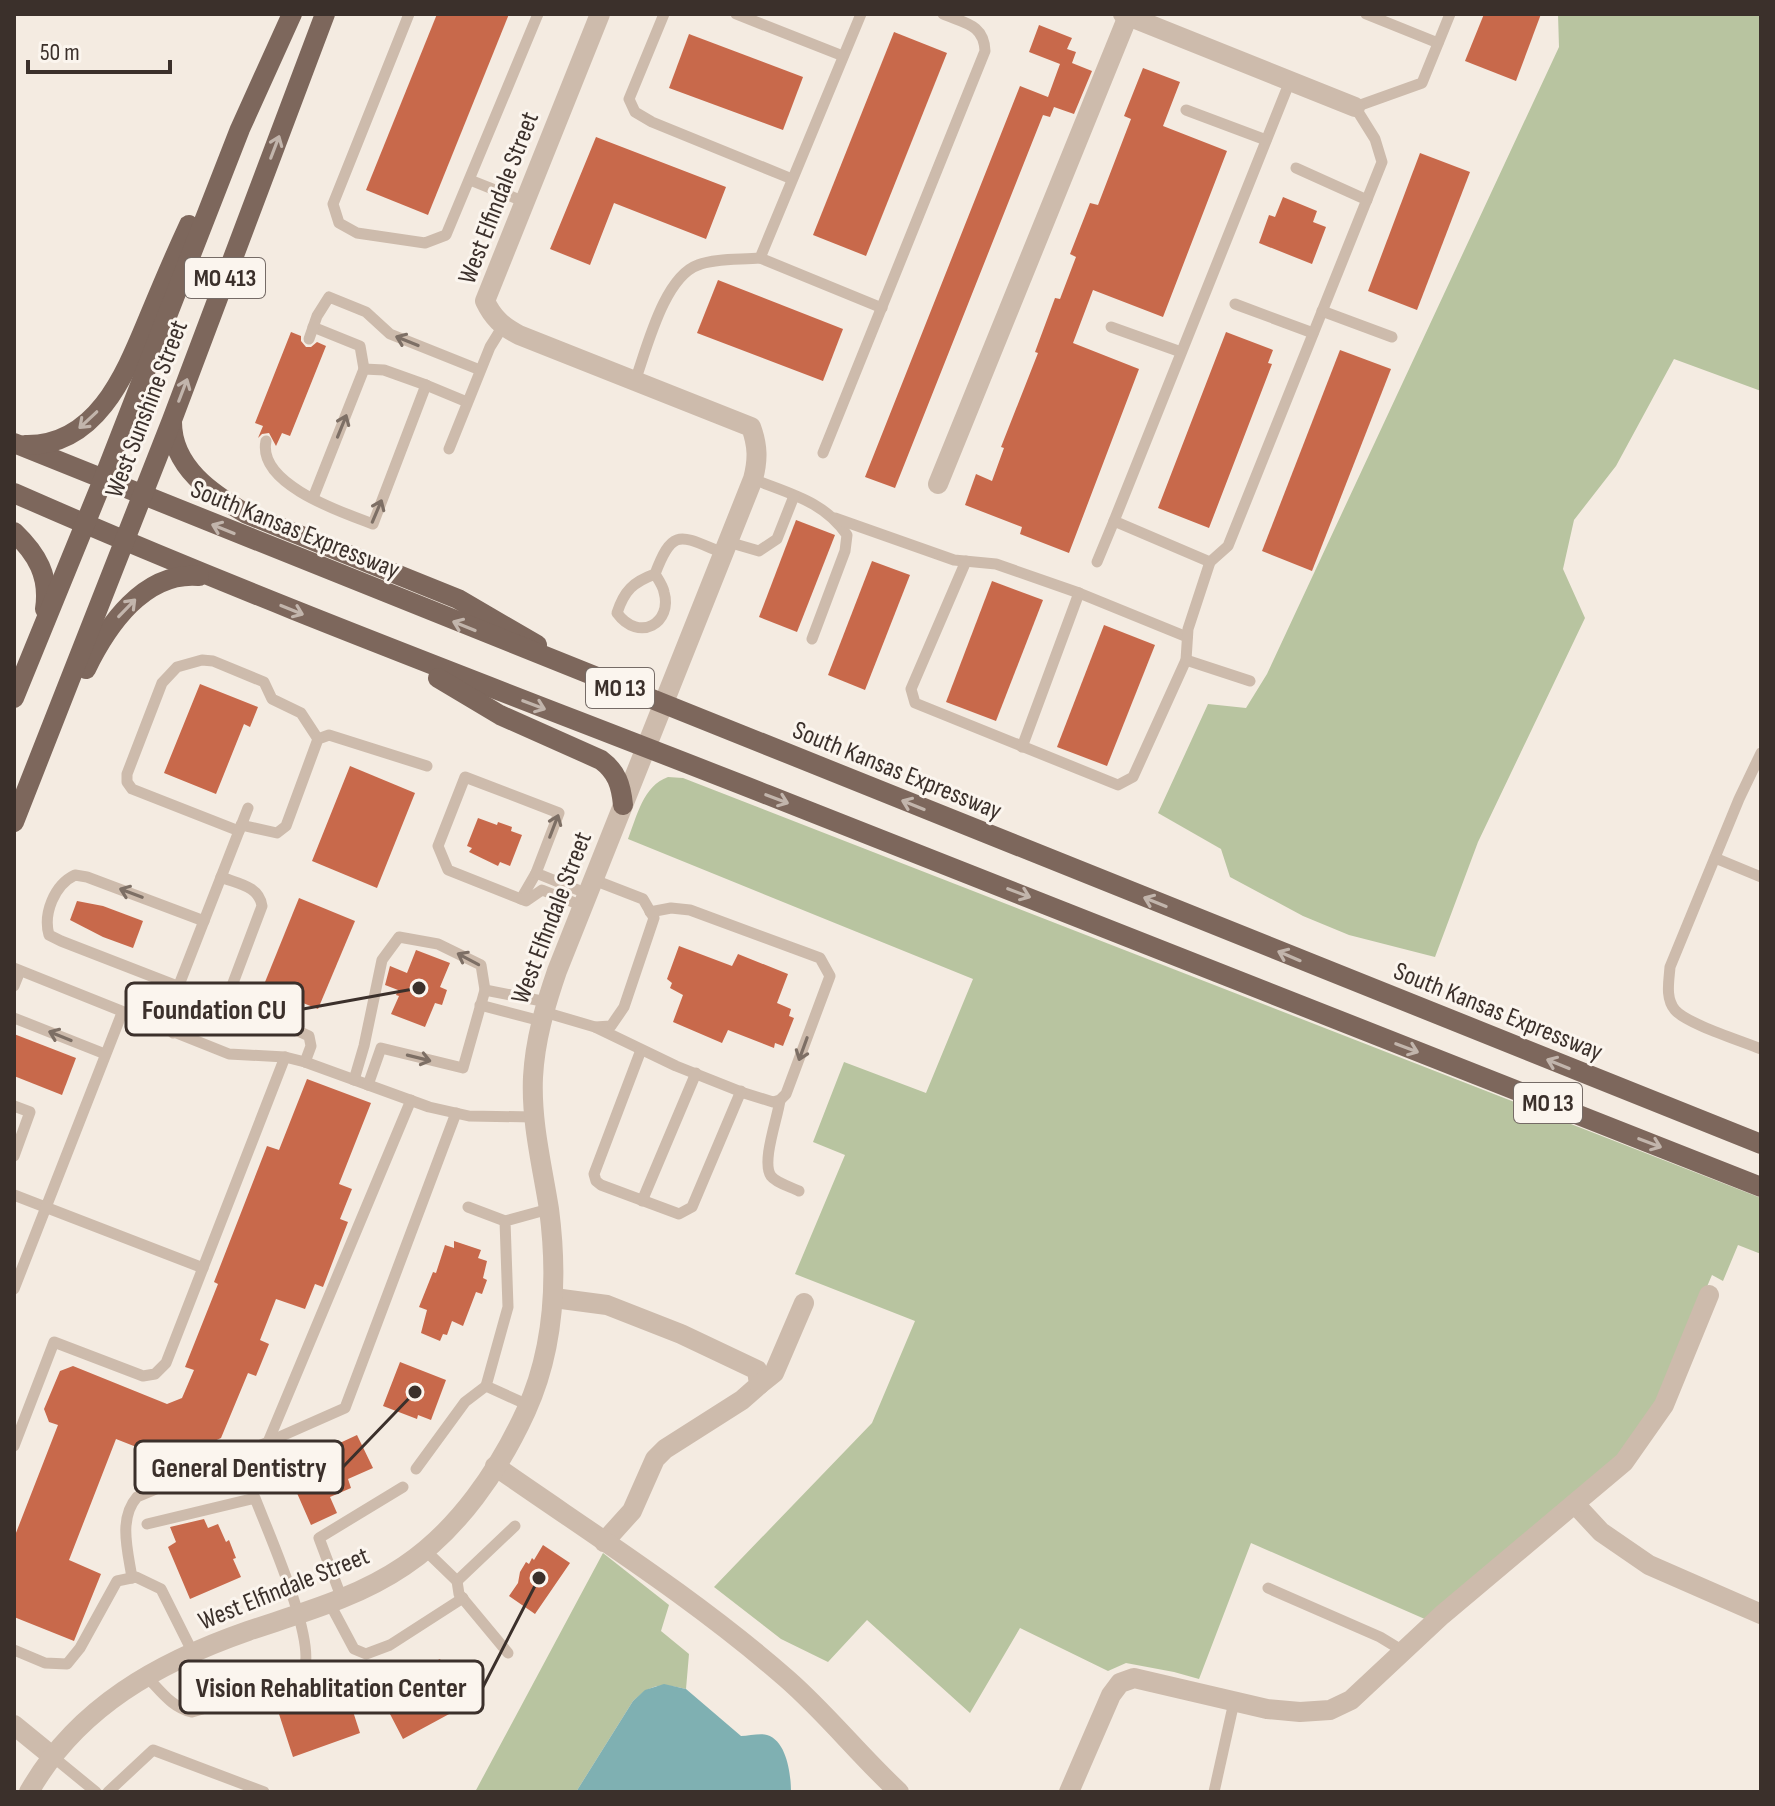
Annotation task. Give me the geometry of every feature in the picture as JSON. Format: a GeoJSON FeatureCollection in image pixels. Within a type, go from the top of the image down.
{"type":"FeatureCollection","features":[{"type":"Feature","properties":{"kind":"main road","name":"West Sunshine Street"},"geometry":{"type":"LineString","coordinates":[[14,698],[240,129],[292,14]]}},
{"type":"Feature","properties":{"kind":"main road","name":"West Sunshine Street"},"geometry":{"type":"LineString","coordinates":[[14,824],[172,420],[325,14]]}},
{"type":"Feature","properties":{"kind":"main road"},"geometry":{"type":"LineString","coordinates":[[16,444],[52,443],[65,438],[106,402],[129,365],[199,204],[240,129]]}},
{"type":"Feature","properties":{"kind":"main road"},"geometry":{"type":"LineString","coordinates":[[172,420],[172,435],[181,457],[200,481],[226,502],[247,514],[458,599],[581,672]]}},
{"type":"Feature","properties":{"kind":"main road","name":"South Kansas Expressway"},"geometry":{"type":"LineString","coordinates":[[16,444],[1761,1144]]}},
{"type":"Feature","properties":{"kind":"main road","name":"MO 13"},"geometry":{"type":"LineString","coordinates":[[14,493],[124,542],[405,656],[646,747],[1761,1187]]}},
{"type":"Feature","properties":{"kind":"main road"},"geometry":{"type":"LineString","coordinates":[[14,532],[30,547],[44,571],[47,598],[42,626]]}},
{"type":"Feature","properties":{"kind":"main road"},"geometry":{"type":"LineString","coordinates":[[14,824],[87,666],[113,624],[134,601],[161,582],[189,575],[210,577]]}},
{"type":"Feature","properties":{"kind":"main road"},"geometry":{"type":"LineString","coordinates":[[405,656],[500,715],[601,760],[618,777],[623,805]]}},
{"type":"Feature","properties":{"kind":"street","name":"West Elfindale Street"},"geometry":{"type":"LineString","coordinates":[[29,1792],[52,1756],[83,1722],[146,1676],[193,1653],[336,1601],[380,1581],[425,1550],[462,1513],[495,1466],[528,1405],[545,1359],[554,1298],[554,1267],[549,1209],[534,1117],[533,1079],[544,1011],[753,479],[757,462],[757,444],[751,427],[503,326],[492,315],[485,301],[600,14]]}},
{"type":"Feature","properties":{"kind":"street"},"geometry":{"type":"LineString","coordinates":[[938,484],[1077,145],[1126,15],[1355,107]]}},
{"type":"Feature","properties":{"kind":"street"},"geometry":{"type":"LineString","coordinates":[[1069,1792],[1102,1710],[1120,1683],[1134,1678],[1234,1702],[1300,1712],[1330,1710],[1351,1700],[1442,1615],[1624,1462],[1664,1405],[1709,1295]]}},
{"type":"Feature","properties":{"kind":"street"},"geometry":{"type":"LineString","coordinates":[[554,1298],[607,1305],[681,1334],[757,1370],[759,1385]]}},
{"type":"Feature","properties":{"kind":"street"},"geometry":{"type":"LineString","coordinates":[[604,1542],[632,1511],[655,1459],[665,1449],[742,1400],[774,1373],[804,1303]]}},
{"type":"Feature","properties":{"kind":"street"},"geometry":{"type":"LineString","coordinates":[[495,1466],[706,1613],[789,1681],[899,1792]]}},
{"type":"Feature","properties":{"kind":"street"},"geometry":{"type":"LineString","coordinates":[[1575,1504],[1601,1532],[1649,1565],[1761,1614]]}},
{"type":"Feature","properties":{"kind":"street"},"geometry":{"type":"LineString","coordinates":[[14,1725],[52,1756]]}},
{"type":"Feature","properties":{"kind":"lane"},"geometry":{"type":"LineString","coordinates":[[409,14],[333,204],[339,223],[357,233],[425,243],[446,235],[538,14]]}},
{"type":"Feature","properties":{"kind":"lane"},"geometry":{"type":"LineString","coordinates":[[664,14],[629,99],[635,112],[652,122],[792,179]]}},
{"type":"Feature","properties":{"kind":"lane"},"geometry":{"type":"LineString","coordinates":[[736,14],[843,56]]}},
{"type":"Feature","properties":{"kind":"lane"},"geometry":{"type":"LineString","coordinates":[[760,258],[861,14]]}},
{"type":"Feature","properties":{"kind":"lane"},"geometry":{"type":"LineString","coordinates":[[823,453],[985,51],[984,37],[977,29],[943,14]]}},
{"type":"Feature","properties":{"kind":"lane"},"geometry":{"type":"LineString","coordinates":[[1366,14],[1438,43]]}},
{"type":"Feature","properties":{"kind":"lane"},"geometry":{"type":"LineString","coordinates":[[966,561],[911,689],[915,703],[1118,785],[1133,777],[1186,660],[1187,637],[1210,562],[1228,546],[1382,162],[1375,139],[1355,107],[1422,83],[1450,14]]}},
{"type":"Feature","properties":{"kind":"lane"},"geometry":{"type":"LineString","coordinates":[[1097,562],[1290,81]]}},
{"type":"Feature","properties":{"kind":"lane"},"geometry":{"type":"LineString","coordinates":[[1186,110],[1266,140]]}},
{"type":"Feature","properties":{"kind":"lane"},"geometry":{"type":"LineString","coordinates":[[1296,168],[1367,200]]}},
{"type":"Feature","properties":{"kind":"lane"},"geometry":{"type":"LineString","coordinates":[[470,180],[525,202]]}},
{"type":"Feature","properties":{"kind":"lane"},"geometry":{"type":"LineString","coordinates":[[635,381],[667,296],[680,275],[702,263],[760,258],[882,308]]}},
{"type":"Feature","properties":{"kind":"lane"},"geometry":{"type":"LineString","coordinates":[[313,498],[364,369],[360,346],[311,333],[329,297],[366,312],[390,334],[480,370]]}},
{"type":"Feature","properties":{"kind":"lane"},"geometry":{"type":"LineString","coordinates":[[1235,304],[1313,333]]}},
{"type":"Feature","properties":{"kind":"lane"},"geometry":{"type":"LineString","coordinates":[[1322,311],[1392,337]]}},
{"type":"Feature","properties":{"kind":"lane"},"geometry":{"type":"LineString","coordinates":[[449,449],[490,347],[503,326]]}},
{"type":"Feature","properties":{"kind":"lane"},"geometry":{"type":"LineString","coordinates":[[1111,327],[1181,352]]}},
{"type":"Feature","properties":{"kind":"lane"},"geometry":{"type":"LineString","coordinates":[[364,369],[384,370],[467,402]]}},
{"type":"Feature","properties":{"kind":"lane"},"geometry":{"type":"LineString","coordinates":[[266,441],[264,452],[270,467],[284,480],[313,498],[373,524],[426,385]]}},
{"type":"Feature","properties":{"kind":"lane"},"geometry":{"type":"LineString","coordinates":[[753,479],[812,503],[835,518],[954,560],[996,564],[1079,593],[1187,637]]}},
{"type":"Feature","properties":{"kind":"lane"},"geometry":{"type":"LineString","coordinates":[[655,574],[665,593],[663,609],[657,621],[651,627],[642,629],[625,624],[617,613],[621,597],[635,582],[655,574],[665,547],[677,538],[688,538],[726,548],[759,551],[777,539],[794,496]]}},
{"type":"Feature","properties":{"kind":"lane"},"geometry":{"type":"LineString","coordinates":[[812,639],[845,551],[847,535],[835,518]]}},
{"type":"Feature","properties":{"kind":"lane"},"geometry":{"type":"LineString","coordinates":[[1114,521],[1210,562]]}},
{"type":"Feature","properties":{"kind":"lane"},"geometry":{"type":"LineString","coordinates":[[1022,747],[1079,593]]}},
{"type":"Feature","properties":{"kind":"lane"},"geometry":{"type":"LineString","coordinates":[[318,739],[301,713],[272,699],[264,682],[213,661],[202,660],[177,667],[162,683],[127,774],[127,782],[132,789],[240,828],[277,833],[286,826],[318,739],[329,735],[427,766]]}},
{"type":"Feature","properties":{"kind":"lane"},"geometry":{"type":"LineString","coordinates":[[1186,660],[1250,681]]}},
{"type":"Feature","properties":{"kind":"lane"},"geometry":{"type":"LineString","coordinates":[[1761,753],[1670,967],[1667,990],[1675,1010],[1695,1023],[1761,1049]]}},
{"type":"Feature","properties":{"kind":"lane"},"geometry":{"type":"LineString","coordinates":[[521,899],[536,873],[559,813],[465,777],[438,846],[448,870],[526,901],[542,890],[643,899],[654,918],[624,1007],[611,1026],[595,1027]]}},
{"type":"Feature","properties":{"kind":"lane"},"geometry":{"type":"LineString","coordinates":[[173,1033],[170,1008],[248,808]]}},
{"type":"Feature","properties":{"kind":"lane"},"geometry":{"type":"LineString","coordinates":[[1715,858],[1761,877]]}},
{"type":"Feature","properties":{"kind":"lane"},"geometry":{"type":"LineString","coordinates":[[536,873],[588,893]]}},
{"type":"Feature","properties":{"kind":"lane"},"geometry":{"type":"LineString","coordinates":[[204,921],[75,875],[58,887],[45,922],[49,935],[213,1000],[227,999],[309,1036],[311,1046],[305,1062]]}},
{"type":"Feature","properties":{"kind":"lane"},"geometry":{"type":"LineString","coordinates":[[221,877],[254,889],[261,896],[262,906],[227,999]]}},
{"type":"Feature","properties":{"kind":"lane"},"geometry":{"type":"LineString","coordinates":[[480,1005],[544,1011],[595,1027],[641,1050],[746,1093],[773,1102],[780,1100],[786,1094],[830,976],[820,958],[690,910],[671,908],[650,912]]}},
{"type":"Feature","properties":{"kind":"lane"},"geometry":{"type":"LineString","coordinates":[[354,1080],[382,960],[399,937],[438,944],[481,965],[485,990],[463,1068],[364,1046]]}},
{"type":"Feature","properties":{"kind":"lane"},"geometry":{"type":"LineString","coordinates":[[14,986],[17,969],[229,1054],[285,1057],[305,1062],[456,1113],[534,1117]]}},
{"type":"Feature","properties":{"kind":"lane"},"geometry":{"type":"LineString","coordinates":[[485,990],[523,998],[544,1011]]}},
{"type":"Feature","properties":{"kind":"lane"},"geometry":{"type":"LineString","coordinates":[[14,1289],[122,1013]]}},
{"type":"Feature","properties":{"kind":"lane"},"geometry":{"type":"LineString","coordinates":[[14,1018],[105,1054]]}},
{"type":"Feature","properties":{"kind":"lane"},"geometry":{"type":"LineString","coordinates":[[368,1085],[381,1048]]}},
{"type":"Feature","properties":{"kind":"lane"},"geometry":{"type":"LineString","coordinates":[[641,1050],[594,1174],[601,1185],[679,1214],[692,1207],[746,1093]]}},
{"type":"Feature","properties":{"kind":"lane"},"geometry":{"type":"LineString","coordinates":[[14,1446],[17,1430],[54,1342],[143,1376],[155,1374],[166,1363],[285,1057]]}},
{"type":"Feature","properties":{"kind":"lane"},"geometry":{"type":"LineString","coordinates":[[642,1201],[696,1073]]}},
{"type":"Feature","properties":{"kind":"lane"},"geometry":{"type":"LineString","coordinates":[[268,1442],[411,1100]]}},
{"type":"Feature","properties":{"kind":"lane"},"geometry":{"type":"LineString","coordinates":[[780,1100],[768,1154],[768,1168],[776,1180],[799,1191]]}},
{"type":"Feature","properties":{"kind":"lane"},"geometry":{"type":"LineString","coordinates":[[14,1106],[30,1112],[14,1156]]}},
{"type":"Feature","properties":{"kind":"lane"},"geometry":{"type":"LineString","coordinates":[[132,1578],[125,1517],[137,1497],[345,1408],[456,1113]]}},
{"type":"Feature","properties":{"kind":"lane"},"geometry":{"type":"LineString","coordinates":[[14,1195],[203,1268]]}},
{"type":"Feature","properties":{"kind":"lane"},"geometry":{"type":"LineString","coordinates":[[468,1207],[505,1221],[549,1209]]}},
{"type":"Feature","properties":{"kind":"lane"},"geometry":{"type":"LineString","coordinates":[[416,1469],[465,1402],[486,1386],[508,1307],[505,1221]]}},
{"type":"Feature","properties":{"kind":"lane"},"geometry":{"type":"LineString","coordinates":[[14,1245],[29,1250]]}},
{"type":"Feature","properties":{"kind":"lane"},"geometry":{"type":"LineString","coordinates":[[486,1386],[528,1405]]}},
{"type":"Feature","properties":{"kind":"lane"},"geometry":{"type":"LineString","coordinates":[[403,1487],[319,1538],[336,1601],[354,1649],[366,1654],[390,1645],[463,1598]]}},
{"type":"Feature","properties":{"kind":"lane"},"geometry":{"type":"LineString","coordinates":[[146,1676],[173,1704],[192,1712],[291,1683],[304,1670],[306,1660],[299,1614],[255,1498],[147,1524]]}},
{"type":"Feature","properties":{"kind":"lane"},"geometry":{"type":"LineString","coordinates":[[457,1581],[515,1526]]}},
{"type":"Feature","properties":{"kind":"lane"},"geometry":{"type":"LineString","coordinates":[[425,1550],[457,1581],[459,1594],[508,1653]]}},
{"type":"Feature","properties":{"kind":"lane"},"geometry":{"type":"LineString","coordinates":[[14,1650],[45,1663],[67,1664],[80,1648],[117,1581],[136,1577],[161,1589],[193,1653]]}},
{"type":"Feature","properties":{"kind":"lane"},"geometry":{"type":"LineString","coordinates":[[1268,1588],[1380,1637],[1403,1651]]}},
{"type":"Feature","properties":{"kind":"lane"},"geometry":{"type":"LineString","coordinates":[[1214,1792],[1234,1702]]}},
{"type":"Feature","properties":{"kind":"lane"},"geometry":{"type":"LineString","coordinates":[[108,1792],[153,1750],[264,1792]]}},
{"type":"Feature","properties":{"kind":"lane"},"geometry":{"type":"LineString","coordinates":[[52,1756],[96,1792]]}},
{"type":"Feature","properties":{"kind":"green space"},"geometry":{"type":"Polygon","coordinates":[[[1558,14],[1761,14],[1761,391],[1674,359],[1616,466],[1574,520],[1563,569],[1585,618],[1478,842],[1435,957],[1349,935],[1303,916],[1230,877],[1221,849],[1158,813],[1208,704],[1246,708],[1267,674],[1559,47],[1558,14]]]}},
{"type":"Feature","properties":{"kind":"green space"},"geometry":{"type":"Polygon","coordinates":[[[668,777],[683,778],[1761,1198],[1761,1254],[1738,1245],[1723,1281],[1712,1275],[1659,1398],[1625,1453],[1427,1620],[1251,1543],[1199,1679],[1126,1663],[1108,1671],[1020,1628],[970,1713],[867,1620],[828,1662],[781,1639],[714,1587],[872,1423],[915,1321],[795,1274],[845,1155],[813,1142],[844,1062],[926,1093],[973,979],[628,839],[652,787],[668,777]]]}},
{"type":"Feature","properties":{"kind":"green space"},"geometry":{"type":"Polygon","coordinates":[[[603,1553],[669,1605],[661,1631],[689,1654],[686,1689],[657,1686],[633,1701],[576,1792],[475,1792],[603,1553]]]}},
{"type":"Feature","properties":{"kind":"water"},"geometry":{"type":"Polygon","coordinates":[[[664,1684],[686,1689],[741,1736],[764,1734],[774,1738],[786,1759],[791,1792],[576,1792],[633,1701],[645,1690],[664,1684]]]}},
{"type":"Feature","properties":{"kind":"building"},"geometry":{"type":"Polygon","coordinates":[[[437,14],[509,14],[428,215],[366,190],[437,14]]]}},
{"type":"Feature","properties":{"kind":"building"},"geometry":{"type":"Polygon","coordinates":[[[1484,14],[1541,14],[1516,81],[1465,61],[1484,14]]]}},
{"type":"Feature","properties":{"kind":"building"},"geometry":{"type":"Polygon","coordinates":[[[1039,25],[1072,38],[1067,49],[1076,52],[1072,63],[1092,71],[1074,114],[1054,107],[1050,117],[1043,115],[895,488],[865,477],[1020,86],[1048,97],[1060,64],[1029,52],[1039,25]]]}},
{"type":"Feature","properties":{"kind":"building"},"geometry":{"type":"Polygon","coordinates":[[[894,32],[947,53],[866,256],[813,235],[894,32]]]}},
{"type":"Feature","properties":{"kind":"building"},"geometry":{"type":"Polygon","coordinates":[[[689,34],[803,77],[783,130],[669,88],[689,34]]]}},
{"type":"Feature","properties":{"kind":"building"},"geometry":{"type":"Polygon","coordinates":[[[1143,68],[1180,82],[1163,126],[1227,151],[1163,317],[1093,290],[1073,343],[1139,369],[1069,553],[1020,534],[1022,527],[965,505],[976,474],[992,481],[1004,448],[1001,447],[1038,353],[1035,352],[1055,298],[1060,299],[1076,257],[1070,254],[1090,203],[1098,205],[1131,119],[1124,116],[1143,68]]]}},
{"type":"Feature","properties":{"kind":"building"},"geometry":{"type":"Polygon","coordinates":[[[596,137],[726,187],[706,239],[614,203],[590,265],[550,249],[596,137]]]}},
{"type":"Feature","properties":{"kind":"building"},"geometry":{"type":"Polygon","coordinates":[[[1420,153],[1470,172],[1417,310],[1368,291],[1420,153]]]}},
{"type":"Feature","properties":{"kind":"building"},"geometry":{"type":"Polygon","coordinates":[[[1283,197],[1317,211],[1313,222],[1326,227],[1312,264],[1259,243],[1269,215],[1275,217],[1283,197]]]}},
{"type":"Feature","properties":{"kind":"building"},"geometry":{"type":"Polygon","coordinates":[[[718,280],[843,329],[823,381],[697,333],[718,280]]]}},
{"type":"Feature","properties":{"kind":"building"},"geometry":{"type":"Polygon","coordinates":[[[291,332],[301,336],[306,347],[317,342],[326,346],[290,436],[282,433],[276,446],[269,433],[258,438],[263,426],[255,423],[291,332]]]}},
{"type":"Feature","properties":{"kind":"building"},"geometry":{"type":"Polygon","coordinates":[[[1226,332],[1273,350],[1268,363],[1272,364],[1209,528],[1158,508],[1226,332]]]}},
{"type":"Feature","properties":{"kind":"building"},"geometry":{"type":"Polygon","coordinates":[[[1340,350],[1391,369],[1312,571],[1262,551],[1340,350]]]}},
{"type":"Feature","properties":{"kind":"building"},"geometry":{"type":"Polygon","coordinates":[[[796,520],[835,535],[797,632],[759,617],[796,520]]]}},
{"type":"Feature","properties":{"kind":"building"},"geometry":{"type":"Polygon","coordinates":[[[872,561],[910,575],[865,690],[828,675],[872,561]]]}},
{"type":"Feature","properties":{"kind":"building"},"geometry":{"type":"Polygon","coordinates":[[[992,581],[1043,600],[996,721],[946,702],[992,581]]]}},
{"type":"Feature","properties":{"kind":"building"},"geometry":{"type":"Polygon","coordinates":[[[1104,625],[1155,645],[1107,766],[1057,747],[1104,625]]]}},
{"type":"Feature","properties":{"kind":"building"},"geometry":{"type":"Polygon","coordinates":[[[200,684],[258,707],[250,727],[244,724],[216,794],[164,773],[200,684]]]}},
{"type":"Feature","properties":{"kind":"building"},"geometry":{"type":"Polygon","coordinates":[[[350,766],[415,793],[377,888],[312,861],[350,766]]]}},
{"type":"Feature","properties":{"kind":"building"},"geometry":{"type":"Polygon","coordinates":[[[478,818],[512,827],[511,831],[522,835],[510,866],[500,862],[498,866],[469,852],[472,848],[467,846],[478,818]]]}},
{"type":"Feature","properties":{"kind":"building"},"geometry":{"type":"Polygon","coordinates":[[[299,898],[355,921],[318,1009],[263,987],[299,898]]]}},
{"type":"Feature","properties":{"kind":"building"},"geometry":{"type":"Polygon","coordinates":[[[77,901],[103,906],[143,921],[133,948],[70,920],[77,901]]]}},
{"type":"Feature","properties":{"kind":"building"},"geometry":{"type":"Polygon","coordinates":[[[679,946],[732,966],[738,954],[788,974],[777,1003],[791,1009],[789,1016],[794,1018],[783,1046],[775,1043],[774,1048],[728,1030],[722,1043],[673,1022],[683,995],[670,988],[672,983],[667,979],[679,946]]]}},
{"type":"Feature","properties":{"kind":"building"},"geometry":{"type":"Polygon","coordinates":[[[416,950],[450,963],[440,987],[447,990],[442,1005],[435,1003],[425,1027],[391,1014],[399,996],[396,995],[398,990],[385,985],[390,966],[407,973],[416,950]]]}},
{"type":"Feature","properties":{"kind":"building"},"geometry":{"type":"Polygon","coordinates":[[[14,1034],[76,1058],[62,1095],[14,1076],[14,1034]]]}},
{"type":"Feature","properties":{"kind":"building"},"geometry":{"type":"Polygon","coordinates":[[[307,1079],[371,1103],[339,1184],[352,1189],[340,1219],[348,1222],[323,1287],[315,1284],[305,1309],[276,1299],[260,1340],[269,1344],[256,1376],[248,1373],[221,1438],[172,1461],[116,1439],[69,1560],[101,1574],[74,1641],[14,1617],[14,1538],[58,1425],[49,1422],[44,1409],[60,1371],[73,1366],[167,1404],[182,1398],[194,1370],[185,1367],[267,1146],[279,1150],[307,1079]]]}},
{"type":"Feature","properties":{"kind":"building"},"geometry":{"type":"Polygon","coordinates":[[[454,1241],[481,1250],[478,1258],[487,1261],[483,1278],[487,1280],[482,1294],[476,1292],[463,1326],[452,1321],[447,1335],[443,1334],[440,1341],[421,1333],[427,1310],[419,1307],[433,1272],[436,1273],[445,1245],[454,1248],[454,1241]]]}},
{"type":"Feature","properties":{"kind":"building"},"geometry":{"type":"Polygon","coordinates":[[[400,1362],[446,1380],[431,1420],[418,1415],[417,1419],[383,1406],[400,1362]]]}},
{"type":"Feature","properties":{"kind":"building"},"geometry":{"type":"Polygon","coordinates":[[[357,1435],[373,1468],[348,1479],[351,1488],[330,1497],[337,1513],[311,1525],[286,1468],[357,1435]]]}},
{"type":"Feature","properties":{"kind":"building"},"geometry":{"type":"Polygon","coordinates":[[[204,1519],[208,1528],[218,1524],[226,1542],[229,1540],[241,1577],[190,1599],[168,1547],[176,1542],[170,1527],[204,1519]]]}},
{"type":"Feature","properties":{"kind":"building"},"geometry":{"type":"Polygon","coordinates":[[[543,1545],[570,1563],[535,1614],[509,1596],[526,1562],[529,1564],[532,1558],[534,1560],[543,1545]]]}},
{"type":"Feature","properties":{"kind":"building"},"geometry":{"type":"Polygon","coordinates":[[[440,1659],[464,1706],[403,1739],[378,1691],[414,1665],[415,1669],[440,1659]]]}},
{"type":"Feature","properties":{"kind":"building"},"geometry":{"type":"Polygon","coordinates":[[[349,1699],[360,1733],[293,1757],[279,1714],[305,1705],[308,1713],[349,1699]]]}},
{"type":"Feature","properties":{"kind":"place","name":"Foundation CU"},"geometry":{"type":"Point","coordinates":[419,988]}},
{"type":"Feature","properties":{"kind":"place","name":"General Dentistry"},"geometry":{"type":"Point","coordinates":[415,1392]}},
{"type":"Feature","properties":{"kind":"place","name":"Vision Rehablitation Center"},"geometry":{"type":"Point","coordinates":[539,1578]}}]}
